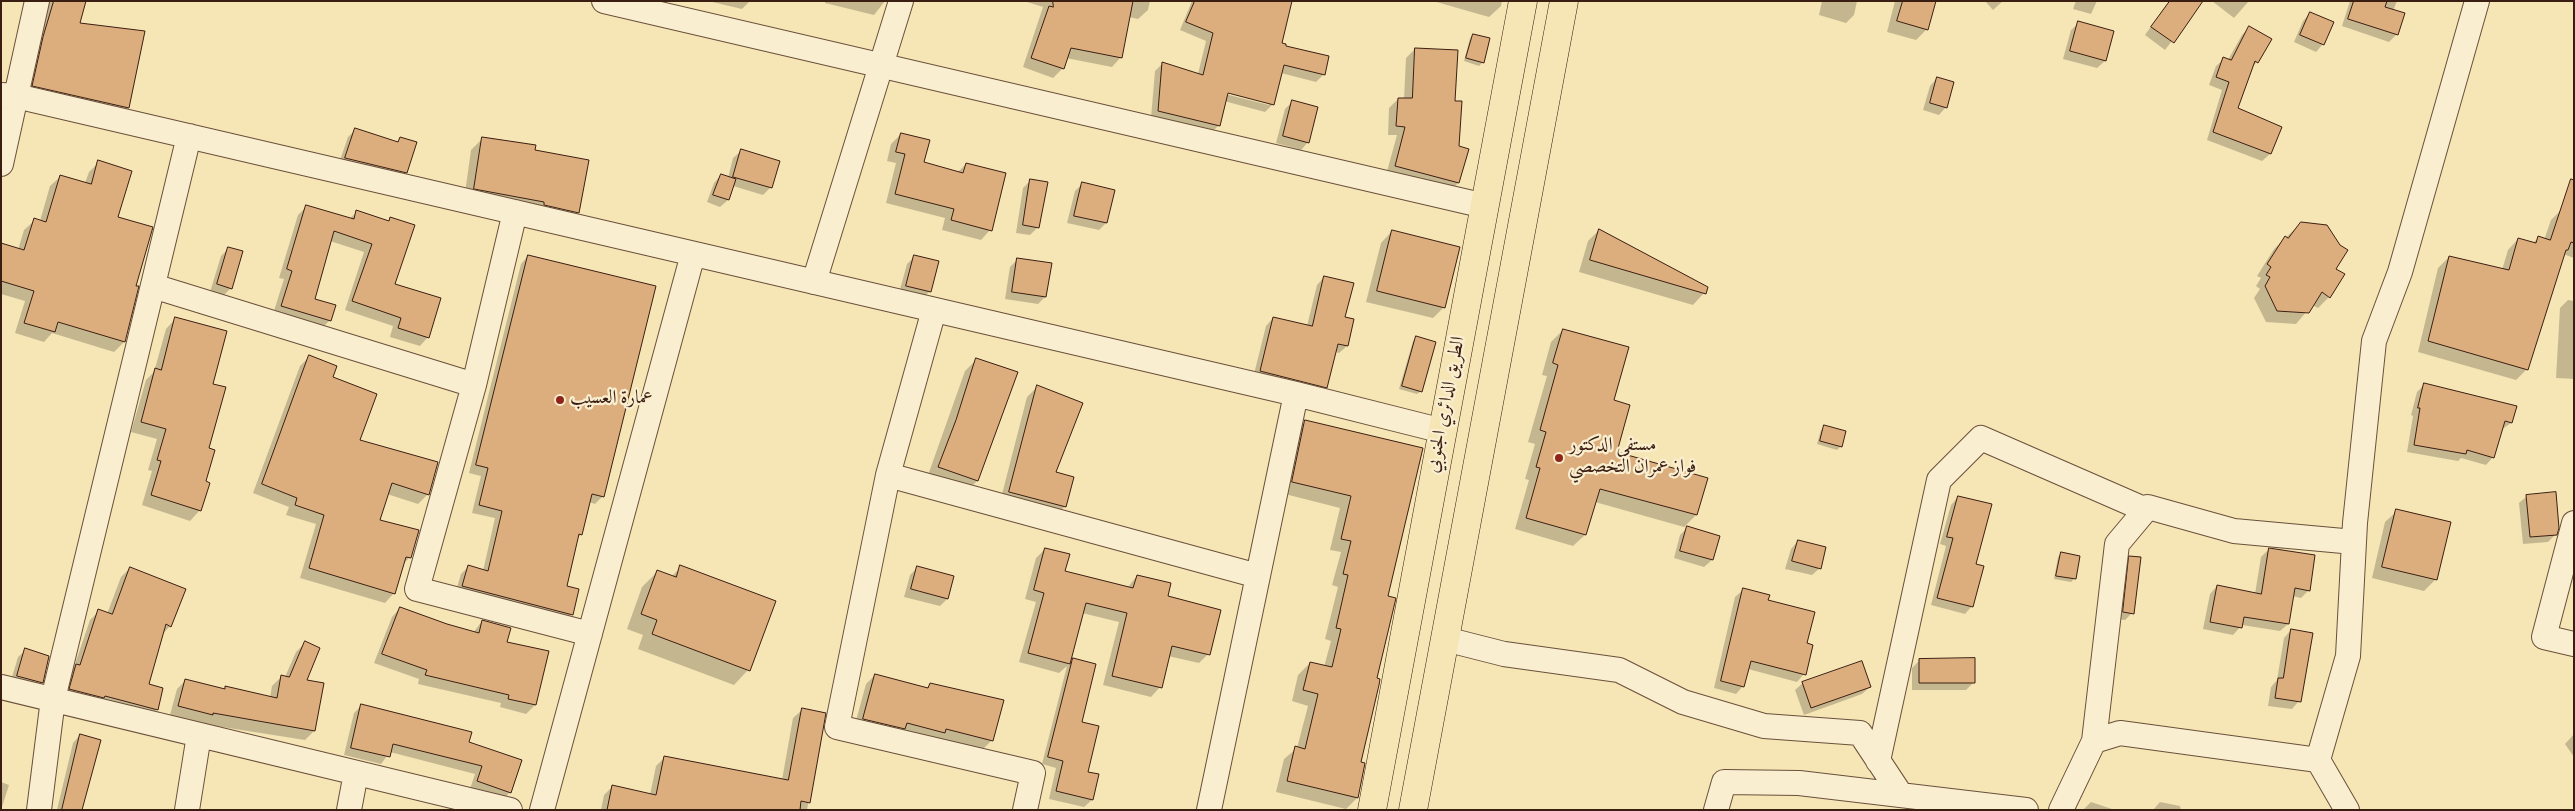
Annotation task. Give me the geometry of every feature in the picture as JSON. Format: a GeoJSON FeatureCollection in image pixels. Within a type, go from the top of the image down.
{"type":"FeatureCollection","features":[{"type":"Feature","properties":{"kind":"main road","name":"الطريق الدائري الجنوبي"},"geometry":{"type":"LineString","coordinates":[[1372,810],[1523,1]]}},
{"type":"Feature","properties":{"kind":"main road"},"geometry":{"type":"LineString","coordinates":[[1413,810],[1564,1]]}},
{"type":"Feature","properties":{"kind":"street"},"geometry":{"type":"LineString","coordinates":[[1,164],[9,96],[37,1]]}},
{"type":"Feature","properties":{"kind":"street"},"geometry":{"type":"LineString","coordinates":[[604,1],[1485,206]]}},
{"type":"Feature","properties":{"kind":"street"},"geometry":{"type":"LineString","coordinates":[[814,282],[901,1]]}},
{"type":"Feature","properties":{"kind":"street"},"geometry":{"type":"LineString","coordinates":[[2347,810],[2318,760],[2348,656],[2354,542],[2374,341],[2400,272],[2477,1]]}},
{"type":"Feature","properties":{"kind":"street"},"geometry":{"type":"LineString","coordinates":[[9,96],[189,136],[1296,394],[1443,431]]}},
{"type":"Feature","properties":{"kind":"street"},"geometry":{"type":"LineString","coordinates":[[39,810],[53,699],[189,136]]}},
{"type":"Feature","properties":{"kind":"street"},"geometry":{"type":"LineString","coordinates":[[515,212],[474,384],[417,589],[590,634]]}},
{"type":"Feature","properties":{"kind":"street"},"geometry":{"type":"LineString","coordinates":[[542,810],[693,254]]}},
{"type":"Feature","properties":{"kind":"street"},"geometry":{"type":"LineString","coordinates":[[153,286],[474,384]]}},
{"type":"Feature","properties":{"kind":"street"},"geometry":{"type":"LineString","coordinates":[[934,310],[888,476],[836,727],[1033,773],[1025,810]]}},
{"type":"Feature","properties":{"kind":"street"},"geometry":{"type":"LineString","coordinates":[[1209,810],[1296,394]]}},
{"type":"Feature","properties":{"kind":"street"},"geometry":{"type":"LineString","coordinates":[[1878,761],[1939,480],[1982,438],[2146,510]]}},
{"type":"Feature","properties":{"kind":"street"},"geometry":{"type":"LineString","coordinates":[[888,476],[1258,576]]}},
{"type":"Feature","properties":{"kind":"street"},"geometry":{"type":"LineString","coordinates":[[2061,810],[2094,742],[2117,544],[2148,508],[2234,531],[2354,542]]}},
{"type":"Feature","properties":{"kind":"street"},"geometry":{"type":"LineString","coordinates":[[2574,523],[2544,637],[2574,644]]}},
{"type":"Feature","properties":{"kind":"street"},"geometry":{"type":"LineString","coordinates":[[1445,638],[1504,654],[1619,670],[1683,702],[1764,726],[1860,734],[1901,795]]}},
{"type":"Feature","properties":{"kind":"street"},"geometry":{"type":"LineString","coordinates":[[1,687],[510,810]]}},
{"type":"Feature","properties":{"kind":"street"},"geometry":{"type":"LineString","coordinates":[[2094,742],[2120,733],[2318,760]]}},
{"type":"Feature","properties":{"kind":"street"},"geometry":{"type":"LineString","coordinates":[[187,810],[199,735]]}},
{"type":"Feature","properties":{"kind":"street"},"geometry":{"type":"LineString","coordinates":[[349,810],[356,773]]}},
{"type":"Feature","properties":{"kind":"street"},"geometry":{"type":"LineString","coordinates":[[1716,810],[1724,782],[1799,783],[2026,810]]}},
{"type":"Feature","properties":{"kind":"building"},"geometry":{"type":"Polygon","coordinates":[[[54,1],[86,1],[80,23],[145,31],[129,108],[32,86],[43,37],[54,1]]]}},
{"type":"Feature","properties":{"kind":"building"},"geometry":{"type":"Polygon","coordinates":[[[1053,1],[1133,1],[1122,58],[1071,48],[1064,69],[1031,58],[1049,6],[1053,7],[1053,1]]]}},
{"type":"Feature","properties":{"kind":"building"},"geometry":{"type":"Polygon","coordinates":[[[1195,1],[1292,1],[1282,43],[1286,44],[1286,46],[1329,56],[1325,75],[1284,65],[1274,105],[1228,93],[1220,126],[1158,111],[1162,62],[1203,75],[1213,33],[1186,22],[1195,1]]]}},
{"type":"Feature","properties":{"kind":"building"},"geometry":{"type":"Polygon","coordinates":[[[1903,1],[1936,1],[1928,30],[1897,21],[1903,1]]]}},
{"type":"Feature","properties":{"kind":"building"},"geometry":{"type":"Polygon","coordinates":[[[2170,1],[2203,1],[2174,43],[2151,27],[2170,1]]]}},
{"type":"Feature","properties":{"kind":"building"},"geometry":{"type":"Polygon","coordinates":[[[2354,1],[2387,1],[2385,7],[2405,13],[2398,35],[2348,19],[2354,1]]]}},
{"type":"Feature","properties":{"kind":"building"},"geometry":{"type":"Polygon","coordinates":[[[2310,12],[2334,22],[2324,45],[2300,35],[2310,12]]]}},
{"type":"Feature","properties":{"kind":"building"},"geometry":{"type":"Polygon","coordinates":[[[2078,21],[2114,31],[2106,61],[2070,51],[2078,21]]]}},
{"type":"Feature","properties":{"kind":"building"},"geometry":{"type":"Polygon","coordinates":[[[2249,26],[2272,39],[2258,63],[2255,61],[2238,108],[2282,127],[2271,154],[2213,132],[2229,82],[2216,77],[2223,57],[2231,60],[2249,26]]]}},
{"type":"Feature","properties":{"kind":"building"},"geometry":{"type":"Polygon","coordinates":[[[1473,34],[1490,38],[1484,63],[1466,58],[1473,34]]]}},
{"type":"Feature","properties":{"kind":"building"},"geometry":{"type":"Polygon","coordinates":[[[1415,48],[1458,50],[1455,101],[1462,101],[1459,146],[1469,149],[1459,183],[1395,166],[1405,127],[1396,126],[1398,98],[1412,98],[1415,48]]]}},
{"type":"Feature","properties":{"kind":"building"},"geometry":{"type":"Polygon","coordinates":[[[1937,77],[1954,82],[1947,108],[1930,103],[1937,77]]]}},
{"type":"Feature","properties":{"kind":"building"},"geometry":{"type":"Polygon","coordinates":[[[1292,100],[1318,107],[1309,143],[1283,136],[1292,100]]]}},
{"type":"Feature","properties":{"kind":"building"},"geometry":{"type":"Polygon","coordinates":[[[355,128],[398,142],[400,137],[417,142],[407,173],[345,158],[355,128]]]}},
{"type":"Feature","properties":{"kind":"building"},"geometry":{"type":"Polygon","coordinates":[[[901,133],[930,140],[924,162],[963,173],[966,163],[1006,173],[992,231],[951,220],[954,209],[895,194],[905,154],[896,152],[901,133]]]}},
{"type":"Feature","properties":{"kind":"building"},"geometry":{"type":"Polygon","coordinates":[[[482,137],[536,145],[535,150],[589,160],[579,213],[544,205],[544,202],[474,189],[482,137]]]}},
{"type":"Feature","properties":{"kind":"building"},"geometry":{"type":"Polygon","coordinates":[[[741,149],[780,161],[772,188],[733,177],[741,149]]]}},
{"type":"Feature","properties":{"kind":"building"},"geometry":{"type":"Polygon","coordinates":[[[98,160],[132,171],[118,217],[153,227],[136,286],[139,286],[125,342],[58,322],[55,332],[24,323],[34,291],[1,281],[1,243],[24,250],[34,218],[46,222],[60,175],[91,184],[98,160]]]}},
{"type":"Feature","properties":{"kind":"building"},"geometry":{"type":"Polygon","coordinates":[[[721,174],[736,179],[729,200],[713,195],[721,174]]]}},
{"type":"Feature","properties":{"kind":"building"},"geometry":{"type":"Polygon","coordinates":[[[1030,179],[1048,182],[1039,228],[1023,225],[1030,179]]]}},
{"type":"Feature","properties":{"kind":"building"},"geometry":{"type":"Polygon","coordinates":[[[2571,179],[2574,180],[2574,243],[2571,242],[2568,250],[2566,250],[2528,370],[2428,341],[2449,256],[2509,270],[2518,238],[2536,243],[2538,236],[2550,240],[2571,179]]]}},
{"type":"Feature","properties":{"kind":"building"},"geometry":{"type":"Polygon","coordinates":[[[1082,182],[1115,190],[1107,223],[1074,216],[1082,182]]]}},
{"type":"Feature","properties":{"kind":"building"},"geometry":{"type":"Polygon","coordinates":[[[306,205],[354,219],[356,210],[389,221],[390,217],[415,225],[395,284],[441,298],[429,338],[398,328],[401,318],[352,301],[372,244],[334,231],[315,299],[336,305],[331,321],[281,306],[292,271],[287,269],[306,205]]]}},
{"type":"Feature","properties":{"kind":"building"},"geometry":{"type":"Polygon","coordinates":[[[2301,222],[2327,225],[2340,245],[2348,250],[2336,269],[2345,274],[2330,298],[2322,292],[2309,313],[2277,311],[2265,286],[2270,277],[2266,275],[2271,267],[2267,264],[2285,236],[2288,238],[2301,222]]]}},
{"type":"Feature","properties":{"kind":"building"},"geometry":{"type":"Polygon","coordinates":[[[1599,229],[1708,287],[1706,294],[1590,260],[1599,229]]]}},
{"type":"Feature","properties":{"kind":"building"},"geometry":{"type":"Polygon","coordinates":[[[1392,230],[1460,247],[1445,308],[1377,291],[1392,230]]]}},
{"type":"Feature","properties":{"kind":"building"},"geometry":{"type":"Polygon","coordinates":[[[228,247],[243,251],[232,289],[217,284],[228,247]]]}},
{"type":"Feature","properties":{"kind":"building","name":"عمارة العسيب"},"geometry":{"type":"Polygon","coordinates":[[[528,255],[656,286],[604,497],[592,494],[582,535],[579,534],[567,586],[579,589],[573,615],[462,586],[468,565],[488,571],[502,511],[479,505],[488,468],[476,465],[528,255]]]}},
{"type":"Feature","properties":{"kind":"building"},"geometry":{"type":"Polygon","coordinates":[[[914,255],[939,261],[931,292],[906,286],[914,255]]]}},
{"type":"Feature","properties":{"kind":"building"},"geometry":{"type":"Polygon","coordinates":[[[1017,258],[1052,263],[1046,297],[1012,292],[1017,258]]]}},
{"type":"Feature","properties":{"kind":"building"},"geometry":{"type":"Polygon","coordinates":[[[1324,276],[1354,283],[1345,317],[1354,319],[1348,346],[1338,344],[1327,388],[1260,371],[1273,317],[1312,326],[1324,276]]]}},
{"type":"Feature","properties":{"kind":"building"},"geometry":{"type":"Polygon","coordinates":[[[175,317],[227,331],[213,384],[226,387],[209,448],[215,450],[206,481],[210,483],[201,511],[151,495],[161,461],[157,460],[166,429],[141,422],[155,368],[161,370],[175,317]]]}},
{"type":"Feature","properties":{"kind":"building"},"geometry":{"type":"Polygon","coordinates":[[[1563,329],[1629,347],[1614,400],[1630,405],[1617,452],[1708,478],[1697,515],[1600,489],[1586,535],[1526,518],[1540,468],[1536,467],[1546,432],[1540,430],[1558,365],[1553,363],[1563,329]]]}},
{"type":"Feature","properties":{"kind":"building"},"geometry":{"type":"Polygon","coordinates":[[[1416,336],[1436,342],[1422,392],[1402,386],[1416,336]]]}},
{"type":"Feature","properties":{"kind":"building"},"geometry":{"type":"Polygon","coordinates":[[[309,355],[337,366],[333,377],[377,394],[360,440],[438,462],[429,495],[392,483],[380,520],[419,530],[411,558],[406,557],[395,594],[309,568],[324,515],[295,505],[297,498],[262,484],[309,355]]]}},
{"type":"Feature","properties":{"kind":"building"},"geometry":{"type":"Polygon","coordinates":[[[976,358],[1018,372],[978,481],[938,467],[956,420],[976,358]]]}},
{"type":"Feature","properties":{"kind":"building"},"geometry":{"type":"Polygon","coordinates":[[[2424,383],[2517,406],[2512,423],[2505,421],[2494,458],[2467,450],[2466,454],[2414,445],[2420,408],[2418,408],[2424,383]]]}},
{"type":"Feature","properties":{"kind":"building"},"geometry":{"type":"Polygon","coordinates":[[[1037,385],[1083,403],[1056,472],[1074,477],[1066,507],[1009,492],[1037,385]]]}},
{"type":"Feature","properties":{"kind":"building"},"geometry":{"type":"Polygon","coordinates":[[[1305,420],[1423,448],[1388,596],[1396,598],[1377,678],[1380,679],[1379,685],[1361,762],[1365,763],[1358,798],[1287,781],[1295,746],[1305,749],[1318,694],[1303,690],[1310,662],[1332,667],[1341,629],[1336,628],[1348,575],[1343,574],[1351,541],[1341,539],[1351,496],[1292,482],[1305,420]]]}},
{"type":"Feature","properties":{"kind":"building"},"geometry":{"type":"Polygon","coordinates":[[[1824,425],[1846,431],[1842,447],[1820,441],[1824,425]]]}},
{"type":"Feature","properties":{"kind":"building"},"geometry":{"type":"Polygon","coordinates":[[[2556,492],[2559,528],[2557,535],[2530,537],[2526,495],[2556,492]]]}},
{"type":"Feature","properties":{"kind":"building"},"geometry":{"type":"Polygon","coordinates":[[[1958,496],[1992,504],[1976,564],[1984,566],[1973,607],[1937,598],[1953,538],[1947,537],[1958,496]]]}},
{"type":"Feature","properties":{"kind":"building"},"geometry":{"type":"Polygon","coordinates":[[[2396,509],[2451,522],[2437,580],[2382,567],[2396,509]]]}},
{"type":"Feature","properties":{"kind":"building"},"geometry":{"type":"Polygon","coordinates":[[[1687,526],[1720,536],[1713,560],[1680,551],[1687,526]]]}},
{"type":"Feature","properties":{"kind":"building"},"geometry":{"type":"Polygon","coordinates":[[[1798,540],[1826,547],[1821,569],[1792,561],[1798,540]]]}},
{"type":"Feature","properties":{"kind":"building"},"geometry":{"type":"Polygon","coordinates":[[[1045,548],[1070,554],[1065,571],[1133,588],[1137,575],[1171,583],[1168,596],[1221,610],[1210,655],[1172,646],[1162,688],[1112,676],[1127,613],[1086,603],[1070,664],[1028,653],[1044,593],[1034,590],[1045,548]]]}},
{"type":"Feature","properties":{"kind":"building"},"geometry":{"type":"Polygon","coordinates":[[[2269,548],[2315,555],[2310,591],[2295,588],[2289,624],[2244,617],[2242,628],[2210,622],[2217,585],[2261,594],[2269,548]]]}},
{"type":"Feature","properties":{"kind":"building"},"geometry":{"type":"Polygon","coordinates":[[[2061,552],[2080,556],[2076,579],[2056,576],[2061,552]]]}},
{"type":"Feature","properties":{"kind":"building"},"geometry":{"type":"Polygon","coordinates":[[[2129,556],[2141,557],[2134,614],[2123,612],[2129,556]]]}},
{"type":"Feature","properties":{"kind":"building"},"geometry":{"type":"Polygon","coordinates":[[[680,565],[776,601],[750,671],[652,634],[657,620],[641,614],[657,570],[676,577],[680,565]]]}},
{"type":"Feature","properties":{"kind":"building"},"geometry":{"type":"Polygon","coordinates":[[[917,566],[954,576],[948,599],[911,589],[917,566]]]}},
{"type":"Feature","properties":{"kind":"building"},"geometry":{"type":"Polygon","coordinates":[[[130,567],[186,589],[171,627],[166,624],[149,684],[163,688],[158,710],[69,689],[76,664],[80,665],[98,609],[112,614],[130,567]]]}},
{"type":"Feature","properties":{"kind":"building"},"geometry":{"type":"Polygon","coordinates":[[[1743,588],[1770,595],[1768,600],[1815,612],[1807,643],[1813,645],[1806,675],[1751,661],[1744,687],[1721,681],[1743,588]]]}},
{"type":"Feature","properties":{"kind":"building"},"geometry":{"type":"Polygon","coordinates":[[[400,607],[479,633],[482,620],[511,628],[507,642],[549,651],[536,705],[508,699],[509,695],[425,675],[427,670],[382,654],[400,607]]]}},
{"type":"Feature","properties":{"kind":"building"},"geometry":{"type":"Polygon","coordinates":[[[2291,629],[2313,633],[2301,702],[2275,698],[2278,678],[2283,678],[2291,629]]]}},
{"type":"Feature","properties":{"kind":"building"},"geometry":{"type":"Polygon","coordinates":[[[305,641],[320,648],[307,680],[324,683],[315,731],[213,713],[213,715],[178,706],[185,679],[225,689],[225,686],[277,698],[281,675],[289,677],[305,641]]]}},
{"type":"Feature","properties":{"kind":"building"},"geometry":{"type":"Polygon","coordinates":[[[25,648],[49,656],[43,683],[17,676],[25,648]]]}},
{"type":"Feature","properties":{"kind":"building"},"geometry":{"type":"Polygon","coordinates":[[[1073,658],[1096,664],[1082,722],[1099,726],[1088,772],[1099,774],[1093,800],[1056,791],[1063,761],[1048,757],[1073,658]]]}},
{"type":"Feature","properties":{"kind":"building"},"geometry":{"type":"Polygon","coordinates":[[[1975,658],[1975,683],[1919,683],[1919,659],[1975,658]]]}},
{"type":"Feature","properties":{"kind":"building"},"geometry":{"type":"Polygon","coordinates":[[[1862,661],[1871,687],[1811,708],[1802,682],[1862,661]]]}},
{"type":"Feature","properties":{"kind":"building"},"geometry":{"type":"Polygon","coordinates":[[[875,674],[928,688],[930,683],[1004,700],[993,741],[946,729],[945,733],[907,723],[905,729],[863,719],[875,674]]]}},
{"type":"Feature","properties":{"kind":"building"},"geometry":{"type":"Polygon","coordinates":[[[361,704],[472,732],[469,742],[522,760],[511,793],[477,781],[482,766],[393,744],[390,757],[351,748],[361,704]]]}},
{"type":"Feature","properties":{"kind":"building"},"geometry":{"type":"Polygon","coordinates":[[[802,708],[826,713],[810,803],[801,801],[800,810],[607,810],[612,785],[656,795],[664,756],[788,780],[802,708]]]}},
{"type":"Feature","properties":{"kind":"building"},"geometry":{"type":"Polygon","coordinates":[[[80,734],[101,740],[82,810],[62,810],[80,734]]]}},
{"type":"Feature","properties":{"kind":"place","name":"عمارة العسيب"},"geometry":{"type":"Point","coordinates":[560,400]}},
{"type":"Feature","properties":{"kind":"place","name":"مستفى الدكتور فواز عمران التخصصي"},"geometry":{"type":"Point","coordinates":[1559,458]}}]}
